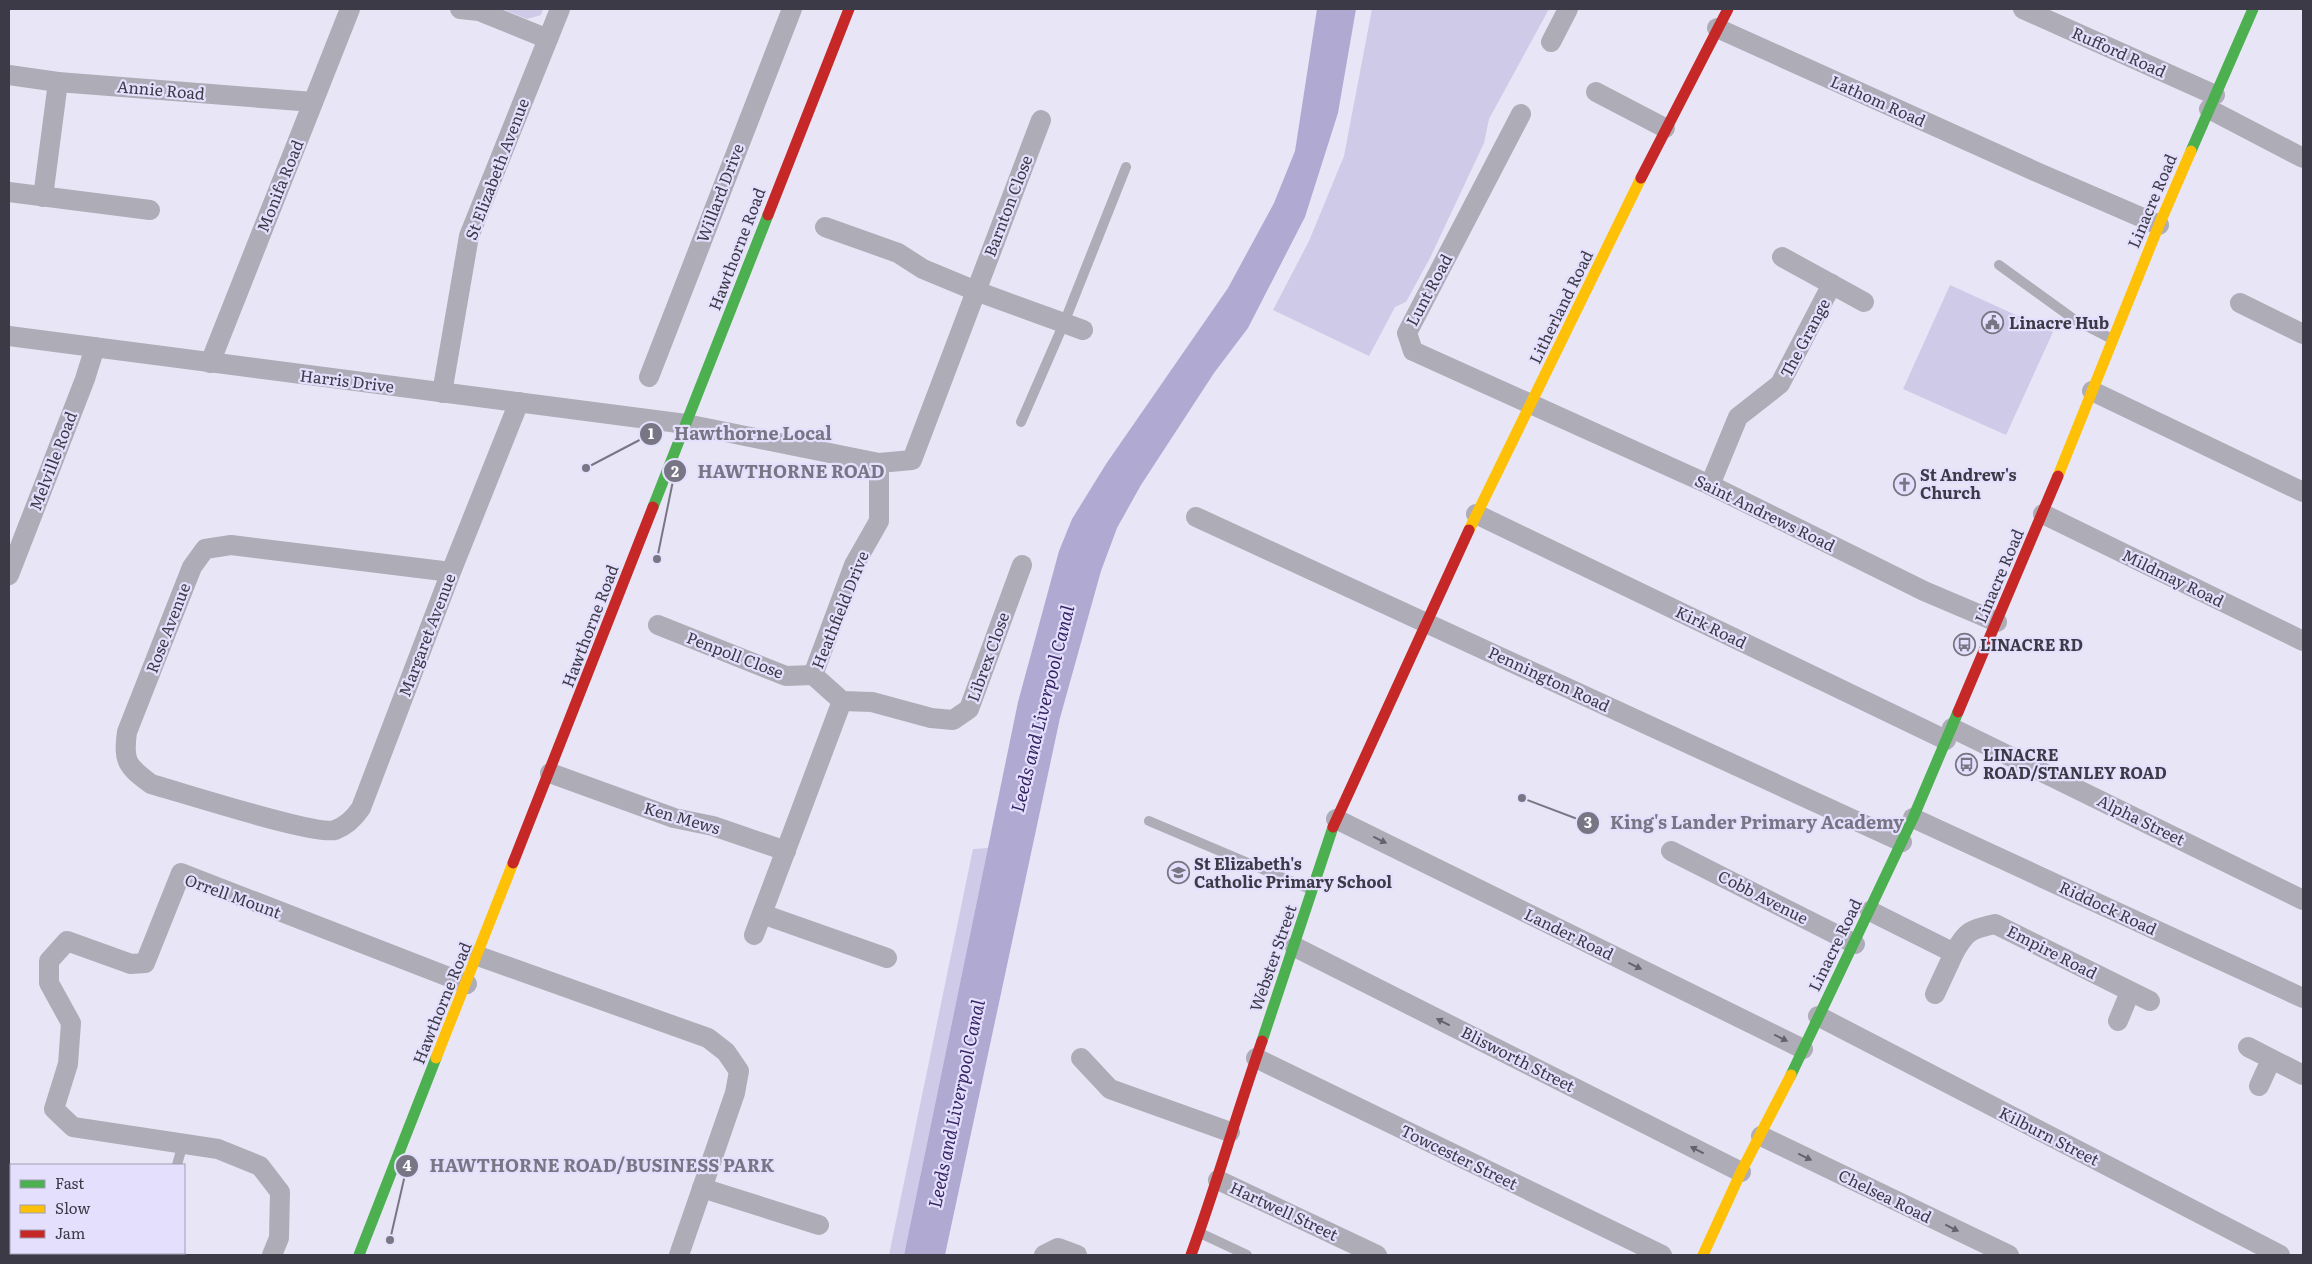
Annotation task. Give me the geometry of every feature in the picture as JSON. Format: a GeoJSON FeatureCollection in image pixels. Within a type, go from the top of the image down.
{"type":"FeatureCollection","features":[{"type":"Feature","properties":{"kind":"main road","name":"Hawthorne Road"},"geometry":{"type":"LineString","coordinates":[[359,1255],[849,9]]}},
{"type":"Feature","properties":{"kind":"main road","name":"Litherland Road"},"geometry":{"type":"LineString","coordinates":[[1427,622],[1476,514],[1532,404],[1665,128],[1728,9]]}},
{"type":"Feature","properties":{"kind":"main road","name":"Linacre Road"},"geometry":{"type":"LineString","coordinates":[[1710,1253],[1741,1172],[1761,1136],[1818,1016],[1855,944],[1913,818],[2043,514],[2159,225],[2253,9]]}},
{"type":"Feature","properties":{"kind":"main road","name":"Webster Street"},"geometry":{"type":"LineString","coordinates":[[1191,1255],[1218,1180],[1230,1132],[1295,947],[1336,819],[1427,622]]}},
{"type":"Feature","properties":{"kind":"street","name":"Monifa Road"},"geometry":{"type":"LineString","coordinates":[[210,363],[350,9]]}},
{"type":"Feature","properties":{"kind":"street"},"geometry":{"type":"LineString","coordinates":[[460,9],[479,11],[548,39]]}},
{"type":"Feature","properties":{"kind":"street","name":"St Elizabeth Avenue"},"geometry":{"type":"LineString","coordinates":[[442,393],[469,236],[560,9]]}},
{"type":"Feature","properties":{"kind":"street","name":"Willard Drive"},"geometry":{"type":"LineString","coordinates":[[649,377],[792,9]]}},
{"type":"Feature","properties":{"kind":"street"},"geometry":{"type":"LineString","coordinates":[[1551,42],[1568,9]]}},
{"type":"Feature","properties":{"kind":"street","name":"Rufford Road"},"geometry":{"type":"LineString","coordinates":[[2023,9],[2212,102],[2249,130],[2303,158]]}},
{"type":"Feature","properties":{"kind":"street","name":"Lathom Road"},"geometry":{"type":"LineString","coordinates":[[1717,28],[2038,173],[2159,225]]}},
{"type":"Feature","properties":{"kind":"street","name":"Annie Road"},"geometry":{"type":"LineString","coordinates":[[9,75],[58,82],[313,102]]}},
{"type":"Feature","properties":{"kind":"street"},"geometry":{"type":"LineString","coordinates":[[42,196],[58,82]]}},
{"type":"Feature","properties":{"kind":"street"},"geometry":{"type":"LineString","coordinates":[[1596,92],[1665,128]]}},
{"type":"Feature","properties":{"kind":"street","name":"Lunt Road"},"geometry":{"type":"LineString","coordinates":[[1521,114],[1407,333],[1412,351],[1532,404]]}},
{"type":"Feature","properties":{"kind":"street","name":"Barnton Close"},"geometry":{"type":"LineString","coordinates":[[912,460],[1041,120]]}},
{"type":"Feature","properties":{"kind":"street"},"geometry":{"type":"LineString","coordinates":[[9,192],[150,210]]}},
{"type":"Feature","properties":{"kind":"street"},"geometry":{"type":"LineString","coordinates":[[825,227],[898,253],[923,269],[976,291],[1083,330]]}},
{"type":"Feature","properties":{"kind":"street","name":"The Grange"},"geometry":{"type":"LineString","coordinates":[[1782,257],[1864,302]]}},
{"type":"Feature","properties":{"kind":"street","name":"The Grange"},"geometry":{"type":"LineString","coordinates":[[1710,485],[1738,417],[1780,384],[1832,284]]}},
{"type":"Feature","properties":{"kind":"street"},"geometry":{"type":"LineString","coordinates":[[2240,303],[2303,334]]}},
{"type":"Feature","properties":{"kind":"street","name":"Harris Drive"},"geometry":{"type":"LineString","coordinates":[[9,336],[686,424],[879,463],[912,460]]}},
{"type":"Feature","properties":{"kind":"street","name":"Melville Road"},"geometry":{"type":"LineString","coordinates":[[9,575],[85,379],[95,347]]}},
{"type":"Feature","properties":{"kind":"street"},"geometry":{"type":"LineString","coordinates":[[2092,391],[2152,418],[2303,492]]}},
{"type":"Feature","properties":{"kind":"street","name":"Margaret Avenue"},"geometry":{"type":"LineString","coordinates":[[306,828],[334,830],[353,819],[361,808],[451,572],[519,402]]}},
{"type":"Feature","properties":{"kind":"street","name":"Saint Andrews Road"},"geometry":{"type":"LineString","coordinates":[[1532,404],[1710,485],[1924,591],[1997,622]]}},
{"type":"Feature","properties":{"kind":"street","name":"Heathfield Drive"},"geometry":{"type":"LineString","coordinates":[[842,701],[813,675],[854,565],[879,521],[879,463]]}},
{"type":"Feature","properties":{"kind":"street","name":"Kirk Road"},"geometry":{"type":"LineString","coordinates":[[1476,514],[1949,734]]}},
{"type":"Feature","properties":{"kind":"street","name":"Mildmay Road"},"geometry":{"type":"LineString","coordinates":[[2043,514],[2303,640]]}},
{"type":"Feature","properties":{"kind":"street","name":"Pennington Road"},"geometry":{"type":"LineString","coordinates":[[1196,517],[1902,842]]}},
{"type":"Feature","properties":{"kind":"street","name":"Rose Avenue"},"geometry":{"type":"LineString","coordinates":[[306,828],[151,784],[133,771],[124,754],[127,732],[192,567],[205,549],[231,545],[451,572]]}},
{"type":"Feature","properties":{"kind":"street","name":"Librex Close"},"geometry":{"type":"LineString","coordinates":[[842,701],[872,702],[931,718],[953,720],[969,709],[1022,565]]}},
{"type":"Feature","properties":{"kind":"street","name":"Penpoll Close"},"geometry":{"type":"LineString","coordinates":[[658,625],[786,676],[813,675]]}},
{"type":"Feature","properties":{"kind":"street"},"geometry":{"type":"LineString","coordinates":[[754,935],[842,701]]}},
{"type":"Feature","properties":{"kind":"street","name":"Alpha Street"},"geometry":{"type":"LineString","coordinates":[[1949,734],[2303,900]]}},
{"type":"Feature","properties":{"kind":"street","name":"Ken Mews"},"geometry":{"type":"LineString","coordinates":[[550,773],[674,818],[713,826],[786,851]]}},
{"type":"Feature","properties":{"kind":"street","name":"Riddock Road"},"geometry":{"type":"LineString","coordinates":[[1913,818],[2303,998]]}},
{"type":"Feature","properties":{"kind":"street","name":"Lander Road"},"geometry":{"type":"LineString","coordinates":[[1336,819],[1803,1049]]}},
{"type":"Feature","properties":{"kind":"street","name":"Cobb Avenue"},"geometry":{"type":"LineString","coordinates":[[1671,851],[1855,944]]}},
{"type":"Feature","properties":{"kind":"street","name":"Orrell Mount"},"geometry":{"type":"LineString","coordinates":[[272,1255],[279,1238],[280,1192],[260,1166],[218,1149],[73,1127],[54,1109],[68,1064],[71,1023],[49,983],[49,961],[67,941],[132,964],[145,963],[181,873],[467,984]]}},
{"type":"Feature","properties":{"kind":"street"},"geometry":{"type":"LineString","coordinates":[[1870,911],[1954,953]]}},
{"type":"Feature","properties":{"kind":"street"},"geometry":{"type":"LineString","coordinates":[[762,914],[887,958]]}},
{"type":"Feature","properties":{"kind":"street","name":"Empire Road"},"geometry":{"type":"LineString","coordinates":[[1935,994],[1963,937],[1974,929],[1995,924],[2150,1001]]}},
{"type":"Feature","properties":{"kind":"street","name":"Blisworth Street"},"geometry":{"type":"LineString","coordinates":[[1295,947],[1741,1172]]}},
{"type":"Feature","properties":{"kind":"street"},"geometry":{"type":"LineString","coordinates":[[478,956],[708,1038],[726,1052],[739,1071],[735,1093],[679,1255]]}},
{"type":"Feature","properties":{"kind":"street"},"geometry":{"type":"LineString","coordinates":[[2118,1021],[2130,992]]}},
{"type":"Feature","properties":{"kind":"street","name":"Kilburn Street"},"geometry":{"type":"LineString","coordinates":[[1818,1016],[2280,1255]]}},
{"type":"Feature","properties":{"kind":"street"},"geometry":{"type":"LineString","coordinates":[[2248,1047],[2303,1076]]}},
{"type":"Feature","properties":{"kind":"street"},"geometry":{"type":"LineString","coordinates":[[1081,1058],[1110,1089],[1230,1132]]}},
{"type":"Feature","properties":{"kind":"street","name":"Towcester Street"},"geometry":{"type":"LineString","coordinates":[[1256,1058],[1662,1255]]}},
{"type":"Feature","properties":{"kind":"street"},"geometry":{"type":"LineString","coordinates":[[2259,1086],[2272,1060]]}},
{"type":"Feature","properties":{"kind":"street","name":"Chelsea Road"},"geometry":{"type":"LineString","coordinates":[[1761,1136],[2009,1255]]}},
{"type":"Feature","properties":{"kind":"street","name":"Hartwell Street"},"geometry":{"type":"LineString","coordinates":[[1218,1180],[1377,1255]]}},
{"type":"Feature","properties":{"kind":"street"},"geometry":{"type":"LineString","coordinates":[[702,1188],[818,1225]]}},
{"type":"Feature","properties":{"kind":"street"},"geometry":{"type":"LineString","coordinates":[[1044,1255],[1058,1248],[1077,1255]]}},
{"type":"Feature","properties":{"kind":"lane"},"geometry":{"type":"LineString","coordinates":[[1021,422],[1064,323],[1126,167]]}},
{"type":"Feature","properties":{"kind":"lane"},"geometry":{"type":"LineString","coordinates":[[1999,265],[2075,320],[2113,340]]}},
{"type":"Feature","properties":{"kind":"lane"},"geometry":{"type":"LineString","coordinates":[[1149,821],[1313,890]]}},
{"type":"Feature","properties":{"kind":"lane"},"geometry":{"type":"LineString","coordinates":[[177,1164],[183,1143]]}},
{"type":"Feature","properties":{"kind":"lane"},"geometry":{"type":"LineString","coordinates":[[1199,1233],[1247,1255]]}},
{"type":"Feature","properties":{"kind":"shaded area"},"geometry":{"type":"Polygon","coordinates":[[[502,9],[543,9],[541,15],[527,19],[502,9]]]}},
{"type":"Feature","properties":{"kind":"shaded area"},"geometry":{"type":"Polygon","coordinates":[[[1372,9],[1549,9],[1489,119],[1484,143],[1430,258],[1406,302],[1395,307],[1369,356],[1273,310],[1309,241],[1344,156],[1372,9]]]}},
{"type":"Feature","properties":{"kind":"shaded area"},"geometry":{"type":"Polygon","coordinates":[[[1950,285],[2053,332],[2006,435],[1903,389],[1950,285]]]}},
{"type":"Feature","properties":{"kind":"shaded area"},"geometry":{"type":"Polygon","coordinates":[[[988,848],[904,1255],[889,1255],[973,849],[988,848]]]}},
{"type":"Feature","properties":{"kind":"water","name":"Leeds and Liverpool Canal"},"geometry":{"type":"Polygon","coordinates":[[[1317,9],[1356,9],[1338,113],[1305,217],[1248,328],[1214,373],[1141,485],[1117,528],[1101,571],[1060,718],[945,1255],[904,1255],[1018,702],[1059,551],[1072,519],[1106,464],[1228,288],[1274,203],[1295,151],[1317,9]]]}},
{"type":"Feature","properties":{"kind":"traffic: fast"},"geometry":{"type":"LineString","coordinates":[[2191,151],[2253,9]]}},
{"type":"Feature","properties":{"kind":"traffic: fast"},"geometry":{"type":"LineString","coordinates":[[653,507],[768,215]]}},
{"type":"Feature","properties":{"kind":"traffic: fast"},"geometry":{"type":"LineString","coordinates":[[1791,1075],[1913,818],[1958,712]]}},
{"type":"Feature","properties":{"kind":"traffic: fast"},"geometry":{"type":"LineString","coordinates":[[1262,1041],[1333,827]]}},
{"type":"Feature","properties":{"kind":"traffic: fast"},"geometry":{"type":"LineString","coordinates":[[359,1255],[436,1058]]}},
{"type":"Feature","properties":{"kind":"traffic: slow"},"geometry":{"type":"LineString","coordinates":[[2058,476],[2159,225],[2191,151]]}},
{"type":"Feature","properties":{"kind":"traffic: slow"},"geometry":{"type":"LineString","coordinates":[[1469,530],[1641,178]]}},
{"type":"Feature","properties":{"kind":"traffic: slow"},"geometry":{"type":"LineString","coordinates":[[436,1058],[513,863]]}},
{"type":"Feature","properties":{"kind":"traffic: slow"},"geometry":{"type":"LineString","coordinates":[[1703,1255],[1741,1172],[1791,1075]]}},
{"type":"Feature","properties":{"kind":"traffic: jam"},"geometry":{"type":"LineString","coordinates":[[768,215],[849,9]]}},
{"type":"Feature","properties":{"kind":"traffic: jam"},"geometry":{"type":"LineString","coordinates":[[1641,178],[1728,9]]}},
{"type":"Feature","properties":{"kind":"traffic: jam"},"geometry":{"type":"LineString","coordinates":[[1958,712],[2058,476]]}},
{"type":"Feature","properties":{"kind":"traffic: jam"},"geometry":{"type":"LineString","coordinates":[[513,863],[653,507]]}},
{"type":"Feature","properties":{"kind":"traffic: jam"},"geometry":{"type":"LineString","coordinates":[[1333,827],[1469,530]]}},
{"type":"Feature","properties":{"kind":"traffic: jam"},"geometry":{"type":"LineString","coordinates":[[1191,1255],[1262,1041]]}},
{"type":"Feature","properties":{"kind":"place","name":"Linacre Hub"},"geometry":{"type":"Point","coordinates":[1993,323]}},
{"type":"Feature","properties":{"kind":"place","name":"Hawthorne Local"},"geometry":{"type":"Point","coordinates":[586,468]}},
{"type":"Feature","properties":{"kind":"place","name":"St Andrew's Church"},"geometry":{"type":"Point","coordinates":[1904,484]}},
{"type":"Feature","properties":{"kind":"place","name":"HAWTHORNE ROAD"},"geometry":{"type":"Point","coordinates":[657,559]}},
{"type":"Feature","properties":{"kind":"place","name":"LINACRE RD"},"geometry":{"type":"Point","coordinates":[1964,645]}},
{"type":"Feature","properties":{"kind":"place","name":"LINACRE ROAD/STANLEY ROAD"},"geometry":{"type":"Point","coordinates":[1967,764]}},
{"type":"Feature","properties":{"kind":"place","name":"King's Lander Primary Academy"},"geometry":{"type":"Point","coordinates":[1522,798]}},
{"type":"Feature","properties":{"kind":"place","name":"St Elizabeth's Catholic Primary School"},"geometry":{"type":"Point","coordinates":[1178,873]}},
{"type":"Feature","properties":{"kind":"place","name":"HAWTHORNE ROAD/BUSINESS PARK"},"geometry":{"type":"Point","coordinates":[390,1240]}}]}
